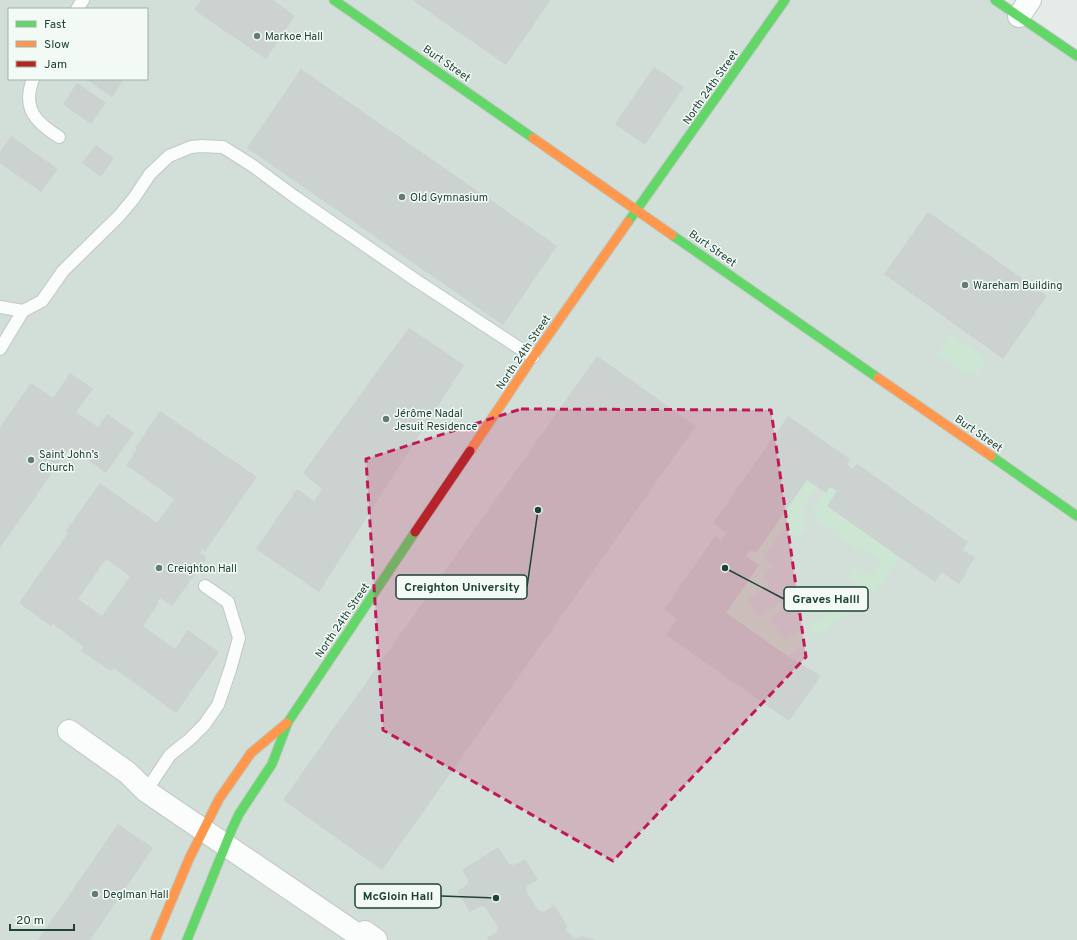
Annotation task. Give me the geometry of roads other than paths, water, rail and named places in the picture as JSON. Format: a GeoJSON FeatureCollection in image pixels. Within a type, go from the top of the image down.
{"type":"FeatureCollection","features":[{"type":"Feature","properties":{"kind":"main road","name":"Burt Street"},"geometry":{"type":"LineString","coordinates":[[334,0],[1077,516]]}},
{"type":"Feature","properties":{"kind":"main road","name":"North 24th Street"},"geometry":{"type":"LineString","coordinates":[[187,940],[239,814],[272,764],[288,722],[533,357],[785,0]]}},
{"type":"Feature","properties":{"kind":"main road"},"geometry":{"type":"LineString","coordinates":[[995,0],[1024,8],[1077,56]]}},
{"type":"Feature","properties":{"kind":"main road","name":"North 24th Street"},"geometry":{"type":"LineString","coordinates":[[155,940],[189,859],[219,799],[251,753],[288,722]]}},
{"type":"Feature","properties":{"kind":"street"},"geometry":{"type":"LineString","coordinates":[[69,731],[128,773],[146,791],[225,846],[361,937],[365,932],[376,940]]}},
{"type":"Feature","properties":{"kind":"lane"},"geometry":{"type":"LineString","coordinates":[[78,8],[84,0]]}},
{"type":"Feature","properties":{"kind":"lane"},"geometry":{"type":"LineString","coordinates":[[33,80],[28,96],[33,114],[49,130],[59,137]]}},
{"type":"Feature","properties":{"kind":"lane"},"geometry":{"type":"LineString","coordinates":[[0,348],[24,311],[42,301],[63,271],[119,216],[134,198],[150,174],[169,156],[191,147],[201,146],[223,147],[253,166],[301,202],[417,281],[533,357]]}},
{"type":"Feature","properties":{"kind":"lane"},"geometry":{"type":"LineString","coordinates":[[0,307],[24,311]]}},
{"type":"Feature","properties":{"kind":"lane"},"geometry":{"type":"LineString","coordinates":[[146,791],[170,755],[189,740],[204,725],[218,705],[230,670],[238,638],[228,602],[205,586]]}},
{"type":"Feature","properties":{"kind":"place","name":"Markoe Hall"},"geometry":{"type":"Point","coordinates":[257,36]}},
{"type":"Feature","properties":{"kind":"place","name":"Old Gymnasium"},"geometry":{"type":"Point","coordinates":[402,197]}},
{"type":"Feature","properties":{"kind":"place","name":"Wareham Building"},"geometry":{"type":"Point","coordinates":[965,285]}},
{"type":"Feature","properties":{"kind":"place","name":"Jérôme Nadal Jesuit Residence"},"geometry":{"type":"Point","coordinates":[386,419]}},
{"type":"Feature","properties":{"kind":"place","name":"Saint John’s Church"},"geometry":{"type":"Point","coordinates":[31,460]}},
{"type":"Feature","properties":{"kind":"place","name":"Creighton University"},"geometry":{"type":"Point","coordinates":[538,510]}},
{"type":"Feature","properties":{"kind":"place","name":"Creighton Hall"},"geometry":{"type":"Point","coordinates":[159,568]}},
{"type":"Feature","properties":{"kind":"place","name":"Graves Halll"},"geometry":{"type":"Point","coordinates":[725,568]}},
{"type":"Feature","properties":{"kind":"place","name":"Deglman Hall"},"geometry":{"type":"Point","coordinates":[95,894]}},
{"type":"Feature","properties":{"kind":"place","name":"McGloin Hall"},"geometry":{"type":"Point","coordinates":[496,898]}}]}
